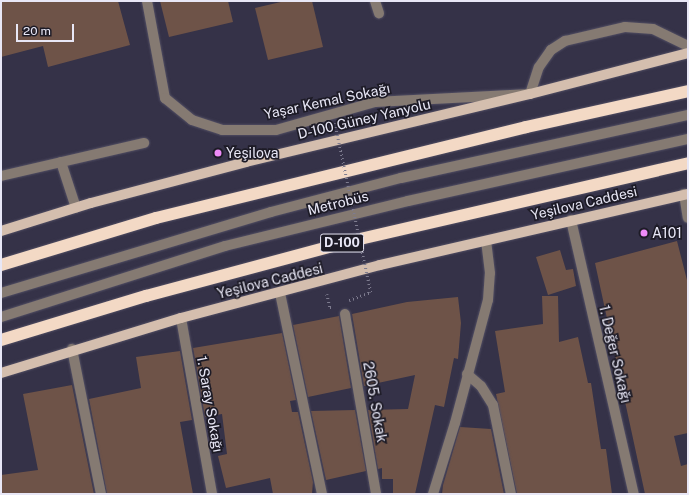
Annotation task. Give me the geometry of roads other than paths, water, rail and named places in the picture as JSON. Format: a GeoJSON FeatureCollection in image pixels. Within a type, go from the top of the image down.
{"type":"FeatureCollection","features":[{"type":"Feature","properties":{"kind":"highway"},"geometry":{"type":"LineString","coordinates":[[1,265],[156,218],[526,127],[688,92]]}},
{"type":"Feature","properties":{"kind":"highway","name":"D-100"},"geometry":{"type":"LineString","coordinates":[[1,340],[146,296],[347,242],[688,162]]}},
{"type":"Feature","properties":{"kind":"main road","name":"D-100 Güney Yanyolu"},"geometry":{"type":"LineString","coordinates":[[1,231],[76,208],[296,148],[530,94],[688,53]]}},
{"type":"Feature","properties":{"kind":"main road","name":"Yeşilova Caddesi"},"geometry":{"type":"LineString","coordinates":[[1,373],[72,349],[181,318],[324,282],[380,265],[686,194]]}},
{"type":"Feature","properties":{"kind":"street","name":"Yaşar Kemal Sokağı"},"geometry":{"type":"LineString","coordinates":[[147,1],[165,98],[192,120],[222,130],[276,130],[375,102],[530,94]]}},
{"type":"Feature","properties":{"kind":"street"},"geometry":{"type":"LineString","coordinates":[[375,1],[379,13]]}},
{"type":"Feature","properties":{"kind":"street"},"geometry":{"type":"LineString","coordinates":[[530,94],[539,67],[551,50],[564,41],[625,27],[653,29],[688,46]]}},
{"type":"Feature","properties":{"kind":"street","name":"Metrobüs"},"geometry":{"type":"LineString","coordinates":[[1,293],[112,258],[287,208],[402,178],[688,115]]}},
{"type":"Feature","properties":{"kind":"street","name":"Metrobüs"},"geometry":{"type":"LineString","coordinates":[[1,317],[225,246],[408,201],[688,140]]}},
{"type":"Feature","properties":{"kind":"street"},"geometry":{"type":"LineString","coordinates":[[1,176],[144,143]]}},
{"type":"Feature","properties":{"kind":"street"},"geometry":{"type":"LineString","coordinates":[[61,162],[76,208]]}},
{"type":"Feature","properties":{"kind":"street"},"geometry":{"type":"LineString","coordinates":[[686,194],[688,218]]}},
{"type":"Feature","properties":{"kind":"street","name":"1. Değer Sokağı"},"geometry":{"type":"LineString","coordinates":[[571,220],[634,494]]}},
{"type":"Feature","properties":{"kind":"street"},"geometry":{"type":"LineString","coordinates":[[433,494],[455,423],[488,300],[490,273],[486,241]]}},
{"type":"Feature","properties":{"kind":"street"},"geometry":{"type":"LineString","coordinates":[[280,293],[322,494]]}},
{"type":"Feature","properties":{"kind":"street","name":"2605. Sokak"},"geometry":{"type":"LineString","coordinates":[[345,314],[376,494]]}},
{"type":"Feature","properties":{"kind":"street","name":"1. Saray Sokağı"},"geometry":{"type":"LineString","coordinates":[[181,318],[212,494]]}},
{"type":"Feature","properties":{"kind":"street"},"geometry":{"type":"LineString","coordinates":[[72,349],[101,494]]}},
{"type":"Feature","properties":{"kind":"street"},"geometry":{"type":"LineString","coordinates":[[467,374],[481,386],[493,405],[511,494]]}},
{"type":"Feature","properties":{"kind":"place","name":"Yeşilova"},"geometry":{"type":"Point","coordinates":[218,153]}},
{"type":"Feature","properties":{"kind":"place","name":"A101"},"geometry":{"type":"Point","coordinates":[644,233]}}]}
